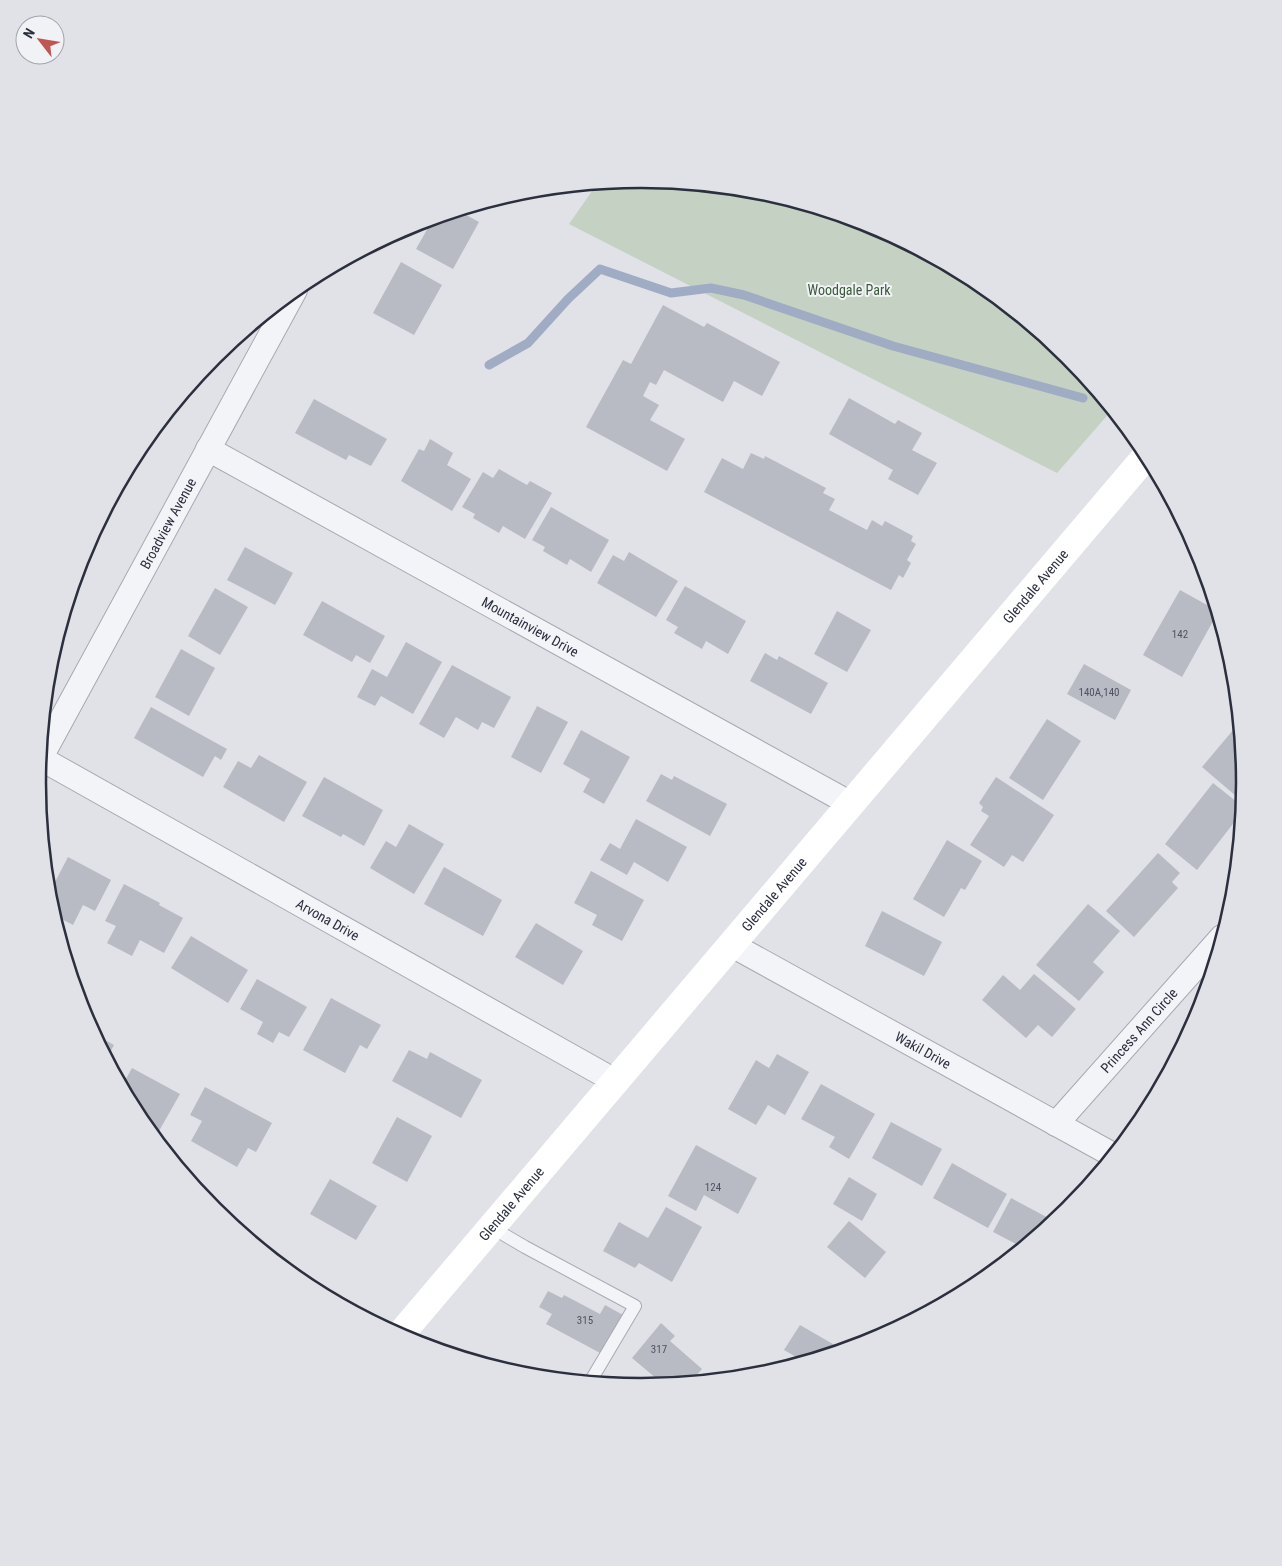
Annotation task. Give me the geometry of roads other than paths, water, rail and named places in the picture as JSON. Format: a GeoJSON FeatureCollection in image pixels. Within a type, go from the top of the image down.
{"type":"FeatureCollection","features":[{"type":"Feature","properties":{"kind":"main road","name":"Glendale Avenue"},"geometry":{"type":"LineString","coordinates":[[406,1329],[615,1080],[732,945],[1141,462]]}},
{"type":"Feature","properties":{"kind":"street","name":"Broadview Avenue"},"geometry":{"type":"LineString","coordinates":[[48,743],[285,307]]}},
{"type":"Feature","properties":{"kind":"street","name":"Mountainview Drive"},"geometry":{"type":"LineString","coordinates":[[208,449],[851,804]]}},
{"type":"Feature","properties":{"kind":"street","name":"Arvona Drive"},"geometry":{"type":"LineString","coordinates":[[47,762],[615,1080]]}},
{"type":"Feature","properties":{"kind":"street","name":"Wakil Drive"},"geometry":{"type":"LineString","coordinates":[[732,945],[1107,1152]]}},
{"type":"Feature","properties":{"kind":"street","name":"Princess Ann Circle"},"geometry":{"type":"LineString","coordinates":[[1056,1124],[1211,949]]}},
{"type":"Feature","properties":{"kind":"lane"},"geometry":{"type":"LineString","coordinates":[[491,1227],[635,1306],[594,1375]]}},
{"type":"Feature","properties":{"kind":"waterway"},"geometry":{"type":"LineString","coordinates":[[489,365],[528,343],[568,299],[600,269],[671,293],[711,288],[744,295],[893,346],[1083,398]]}},
{"type":"Feature","properties":{"kind":"park label","name":"Woodgale Park"},"geometry":{"type":"Point","coordinates":[849,290]}}]}
